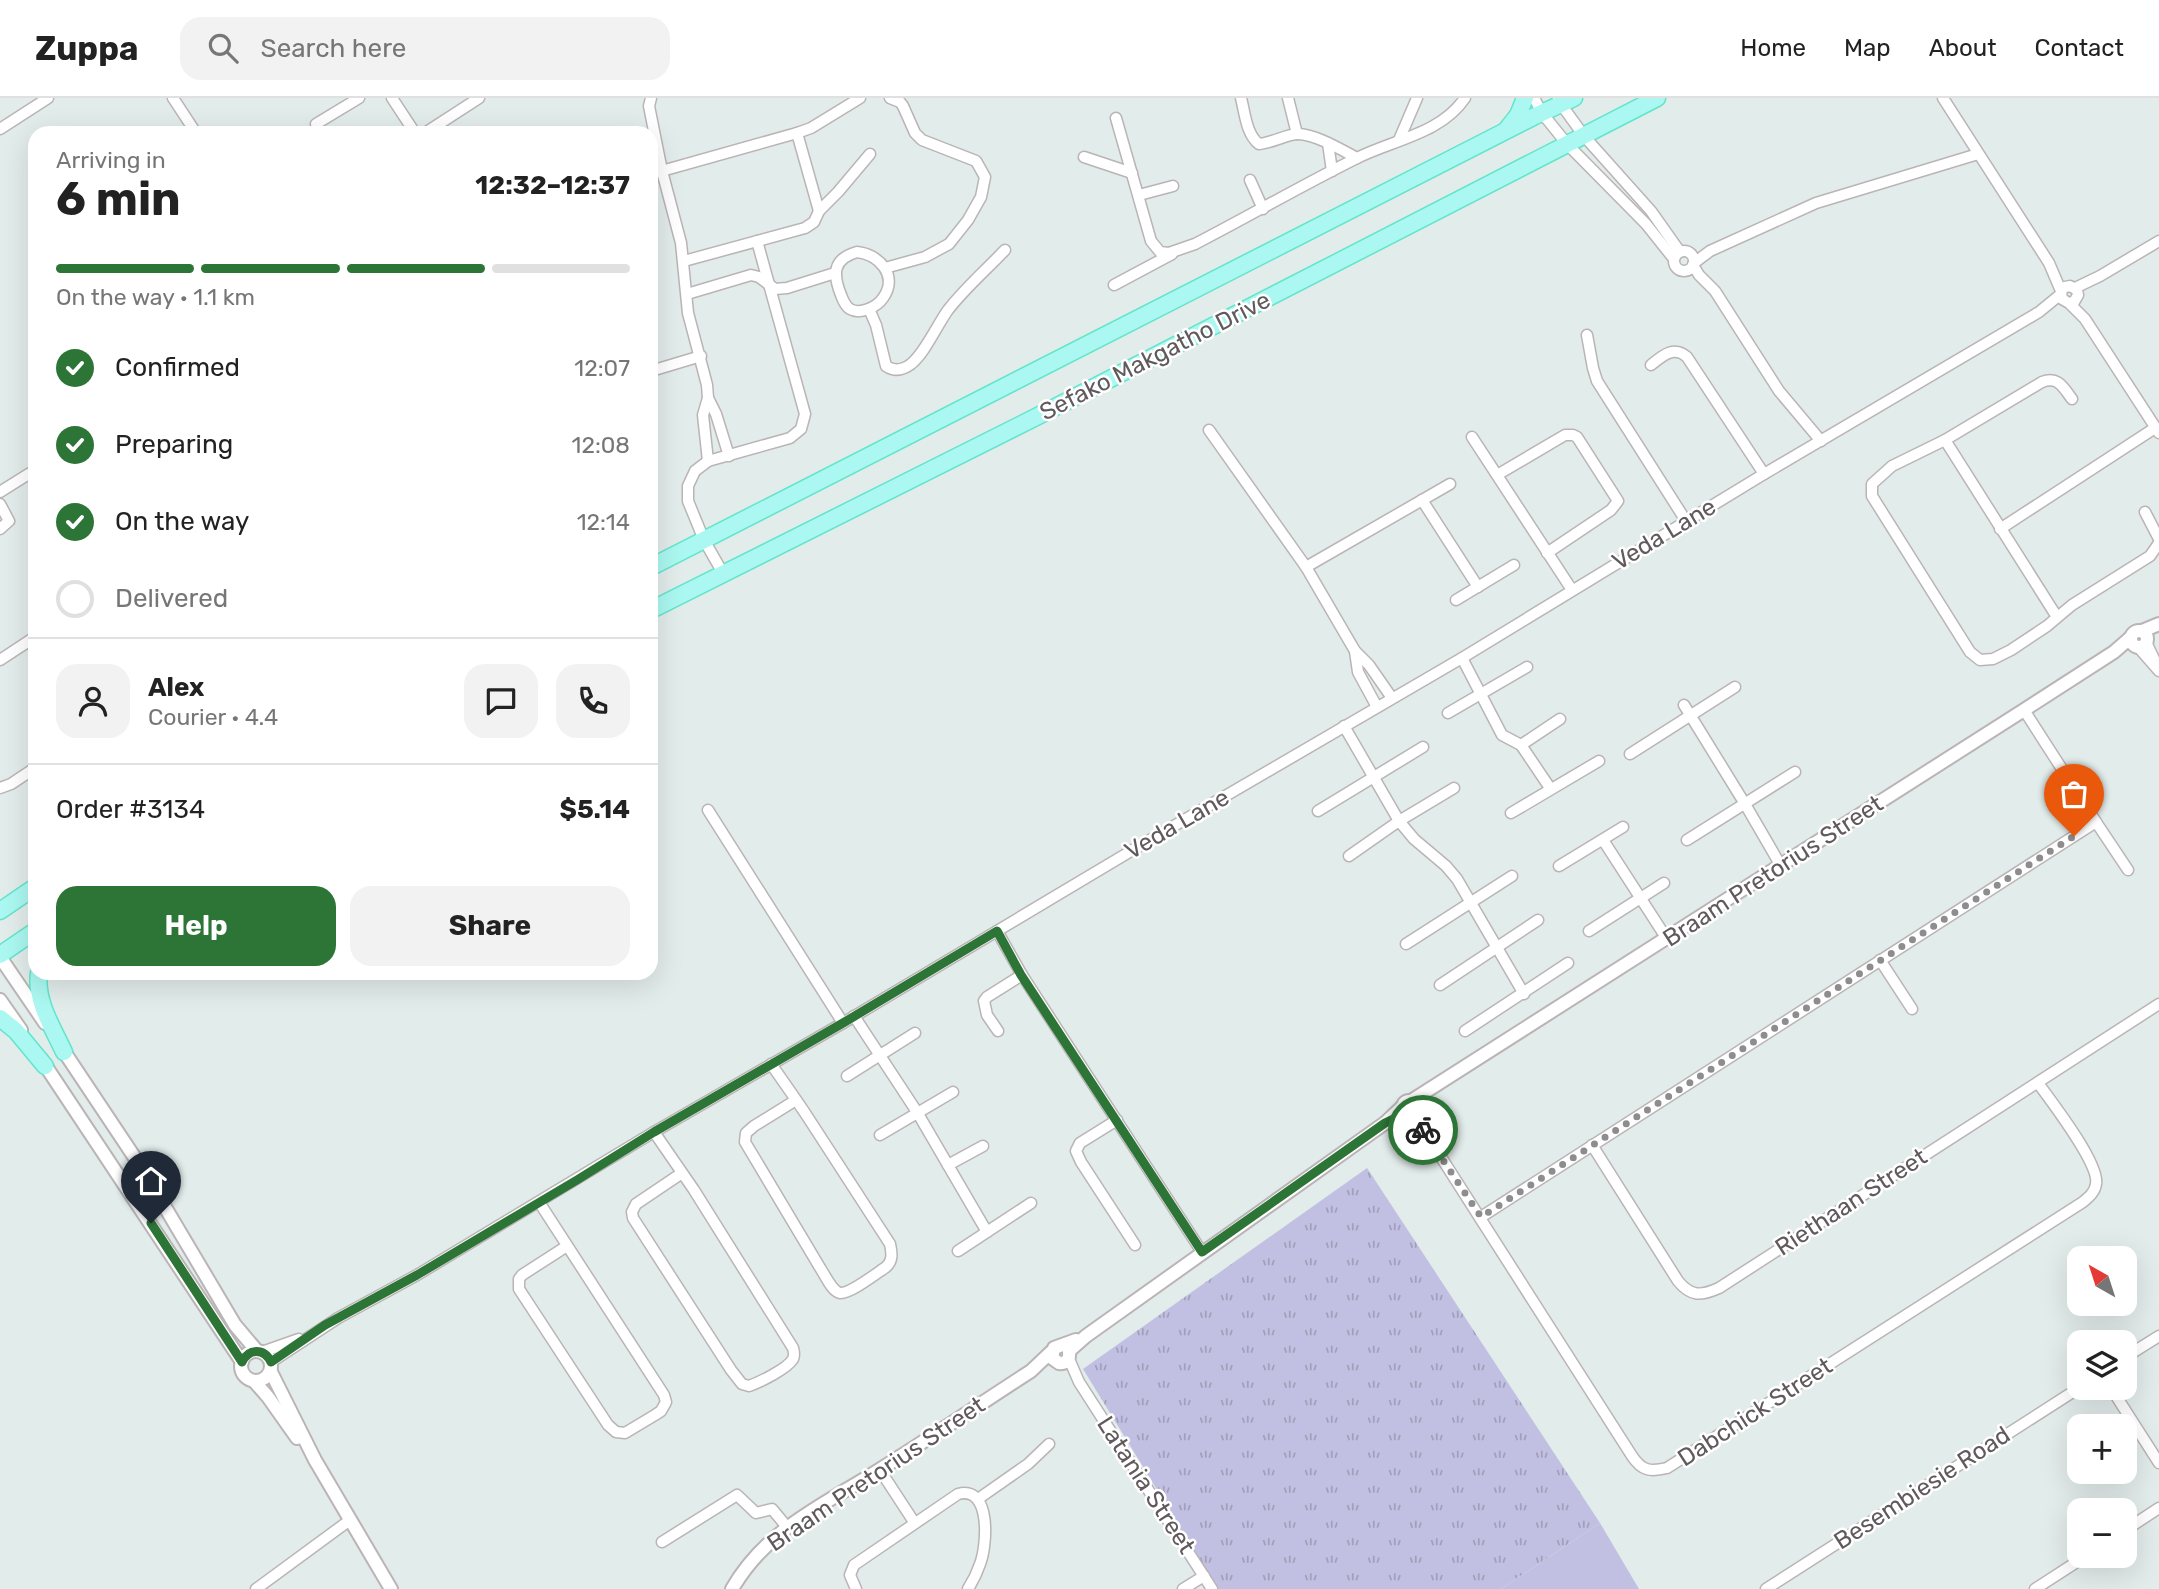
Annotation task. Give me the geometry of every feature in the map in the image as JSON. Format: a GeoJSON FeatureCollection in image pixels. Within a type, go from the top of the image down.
{"type":"FeatureCollection","features":[{"type":"Feature","properties":{"kind":"main road"},"geometry":{"type":"LineString","coordinates":[[1491,140],[1512,123],[1525,98]]}},
{"type":"Feature","properties":{"kind":"main road","name":"Sefako Makgatho Drive"},"geometry":{"type":"LineString","coordinates":[[658,607],[1657,98]]}},
{"type":"Feature","properties":{"kind":"main road","name":"Sefako Makgatho Drive"},"geometry":{"type":"LineString","coordinates":[[658,563],[1491,140],[1564,100]]}},
{"type":"Feature","properties":{"kind":"main road"},"geometry":{"type":"LineString","coordinates":[[0,911],[28,892]]}},
{"type":"Feature","properties":{"kind":"main road"},"geometry":{"type":"LineString","coordinates":[[0,956],[28,936]]}},
{"type":"Feature","properties":{"kind":"main road"},"geometry":{"type":"LineString","coordinates":[[40,980],[41,998],[64,1052]]}},
{"type":"Feature","properties":{"kind":"main road"},"geometry":{"type":"LineString","coordinates":[[0,1018],[16,1031],[45,1066]]}},
{"type":"Feature","properties":{"kind":"street"},"geometry":{"type":"LineString","coordinates":[[0,129],[48,98]]}},
{"type":"Feature","properties":{"kind":"street"},"geometry":{"type":"LineString","coordinates":[[173,98],[191,126]]}},
{"type":"Feature","properties":{"kind":"street"},"geometry":{"type":"LineString","coordinates":[[316,124],[359,98]]}},
{"type":"Feature","properties":{"kind":"street"},"geometry":{"type":"LineString","coordinates":[[392,98],[410,126]]}},
{"type":"Feature","properties":{"kind":"street"},"geometry":{"type":"LineString","coordinates":[[436,126],[479,98]]}},
{"type":"Feature","properties":{"kind":"street"},"geometry":{"type":"LineString","coordinates":[[651,98],[649,106],[653,126]]}},
{"type":"Feature","properties":{"kind":"street"},"geometry":{"type":"LineString","coordinates":[[658,172],[811,128],[860,98]]}},
{"type":"Feature","properties":{"kind":"street"},"geometry":{"type":"LineString","coordinates":[[886,268],[925,257],[949,244],[968,220],[981,197],[985,177],[976,161],[922,141],[915,134],[903,106],[890,98]]}},
{"type":"Feature","properties":{"kind":"street"},"geometry":{"type":"LineString","coordinates":[[1241,98],[1252,138],[1259,144],[1297,134],[1328,143],[1357,158]]}},
{"type":"Feature","properties":{"kind":"street"},"geometry":{"type":"LineString","coordinates":[[1288,98],[1297,134]]}},
{"type":"Feature","properties":{"kind":"street"},"geometry":{"type":"LineString","coordinates":[[1399,139],[1417,98]]}},
{"type":"Feature","properties":{"kind":"street"},"geometry":{"type":"LineString","coordinates":[[1114,285],[1357,158],[1446,120],[1465,98]]}},
{"type":"Feature","properties":{"kind":"street"},"geometry":{"type":"LineString","coordinates":[[1534,98],[1542,113],[1567,144],[1715,291],[1779,391],[1821,441]]}},
{"type":"Feature","properties":{"kind":"street"},"geometry":{"type":"LineString","coordinates":[[1943,98],[2157,430],[2000,529]]}},
{"type":"Feature","properties":{"kind":"street"},"geometry":{"type":"LineString","coordinates":[[1564,100],[1584,136],[1651,211],[1686,261]]}},
{"type":"Feature","properties":{"kind":"street"},"geometry":{"type":"LineString","coordinates":[[1116,118],[1151,241],[1155,248],[1164,253],[1178,251]]}},
{"type":"Feature","properties":{"kind":"street"},"geometry":{"type":"LineString","coordinates":[[797,133],[819,211]]}},
{"type":"Feature","properties":{"kind":"street"},"geometry":{"type":"LineString","coordinates":[[1328,143],[1332,171]]}},
{"type":"Feature","properties":{"kind":"street"},"geometry":{"type":"LineString","coordinates":[[658,151],[684,261],[688,313],[701,356],[708,398],[729,456]]}},
{"type":"Feature","properties":{"kind":"street"},"geometry":{"type":"LineString","coordinates":[[684,261],[805,228],[814,222],[819,211],[870,154]]}},
{"type":"Feature","properties":{"kind":"street"},"geometry":{"type":"LineString","coordinates":[[1686,261],[1816,203],[1979,154]]}},
{"type":"Feature","properties":{"kind":"street"},"geometry":{"type":"LineString","coordinates":[[1084,157],[1132,173]]}},
{"type":"Feature","properties":{"kind":"street"},"geometry":{"type":"LineString","coordinates":[[1250,180],[1263,209]]}},
{"type":"Feature","properties":{"kind":"street"},"geometry":{"type":"LineString","coordinates":[[1139,195],[1172,186]]}},
{"type":"Feature","properties":{"kind":"street"},"geometry":{"type":"LineString","coordinates":[[724,575],[704,540],[688,501],[687,494],[695,471],[708,461],[796,435],[806,414],[757,242]]}},
{"type":"Feature","properties":{"kind":"street"},"geometry":{"type":"LineString","coordinates":[[2070,295],[2159,242]]}},
{"type":"Feature","properties":{"kind":"street"},"geometry":{"type":"LineString","coordinates":[[869,309],[876,325],[886,366],[902,369],[915,360],[949,309],[1004,250]]}},
{"type":"Feature","properties":{"kind":"street"},"geometry":{"type":"LineString","coordinates":[[856,252],[874,256],[886,268],[886,294],[869,309],[863,311],[848,308],[835,280],[835,273],[837,266],[848,254],[856,252]]}},
{"type":"Feature","properties":{"kind":"street"},"geometry":{"type":"LineString","coordinates":[[687,294],[751,275],[759,277],[775,289],[787,288],[835,273]]}},
{"type":"Feature","properties":{"kind":"street","name":"Veda Lane"},"geometry":{"type":"LineString","coordinates":[[313,1333],[417,1275],[654,1132],[1462,658],[1764,474],[2070,295]]}},
{"type":"Feature","properties":{"kind":"street"},"geometry":{"type":"LineString","coordinates":[[1587,335],[1597,381],[1686,521]]}},
{"type":"Feature","properties":{"kind":"street"},"geometry":{"type":"LineString","coordinates":[[1651,365],[1671,352],[1682,353],[1687,357],[1764,474]]}},
{"type":"Feature","properties":{"kind":"street"},"geometry":{"type":"LineString","coordinates":[[658,369],[701,356]]}},
{"type":"Feature","properties":{"kind":"street"},"geometry":{"type":"LineString","coordinates":[[2072,400],[2058,382],[2049,379],[1945,440],[1892,466],[1872,484],[1872,496],[1970,652],[1980,660],[1993,659],[2020,644],[2072,605],[2150,556],[2159,541],[2145,512]]}},
{"type":"Feature","properties":{"kind":"street"},"geometry":{"type":"LineString","coordinates":[[708,398],[703,415],[708,461]]}},
{"type":"Feature","properties":{"kind":"street"},"geometry":{"type":"LineString","coordinates":[[1209,430],[1306,567],[1355,651],[1369,665],[1392,698]]}},
{"type":"Feature","properties":{"kind":"street"},"geometry":{"type":"LineString","coordinates":[[1497,475],[1565,435],[1577,437],[1618,501],[1611,510],[1548,553]]}},
{"type":"Feature","properties":{"kind":"street"},"geometry":{"type":"LineString","coordinates":[[1472,437],[1572,590]]}},
{"type":"Feature","properties":{"kind":"street"},"geometry":{"type":"LineString","coordinates":[[1945,440],[2057,617]]}},
{"type":"Feature","properties":{"kind":"street"},"geometry":{"type":"LineString","coordinates":[[0,492],[28,474]]}},
{"type":"Feature","properties":{"kind":"street"},"geometry":{"type":"LineString","coordinates":[[1306,567],[1450,484]]}},
{"type":"Feature","properties":{"kind":"street"},"geometry":{"type":"LineString","coordinates":[[1422,500],[1478,587]]}},
{"type":"Feature","properties":{"kind":"street"},"geometry":{"type":"LineString","coordinates":[[0,504],[9,521],[0,529]]}},
{"type":"Feature","properties":{"kind":"street"},"geometry":{"type":"LineString","coordinates":[[1456,600],[1514,565]]}},
{"type":"Feature","properties":{"kind":"street"},"geometry":{"type":"LineString","coordinates":[[2158,624],[2140,640],[2159,670]]}},
{"type":"Feature","properties":{"kind":"street","name":"Braam Pretorius Street"},"geometry":{"type":"LineString","coordinates":[[732,1589],[755,1555],[787,1527],[1031,1371],[1062,1355],[1202,1252],[1385,1123],[1410,1109],[1431,1090],[2114,652],[2140,640]]}},
{"type":"Feature","properties":{"kind":"street"},"geometry":{"type":"LineString","coordinates":[[0,660],[28,642]]}},
{"type":"Feature","properties":{"kind":"street"},"geometry":{"type":"LineString","coordinates":[[1355,651],[1358,672],[1377,707]]}},
{"type":"Feature","properties":{"kind":"street"},"geometry":{"type":"LineString","coordinates":[[1462,658],[1502,735],[1521,745],[1550,788]]}},
{"type":"Feature","properties":{"kind":"street"},"geometry":{"type":"LineString","coordinates":[[1448,713],[1528,667]]}},
{"type":"Feature","properties":{"kind":"street"},"geometry":{"type":"LineString","coordinates":[[1630,754],[1735,687]]}},
{"type":"Feature","properties":{"kind":"street"},"geometry":{"type":"LineString","coordinates":[[1684,705],[1781,866]]}},
{"type":"Feature","properties":{"kind":"street"},"geometry":{"type":"LineString","coordinates":[[2024,710],[2128,870]]}},
{"type":"Feature","properties":{"kind":"street"},"geometry":{"type":"LineString","coordinates":[[1521,745],[1560,719]]}},
{"type":"Feature","properties":{"kind":"street"},"geometry":{"type":"LineString","coordinates":[[1344,726],[1399,821],[1414,839],[1452,872],[1524,994]]}},
{"type":"Feature","properties":{"kind":"street"},"geometry":{"type":"LineString","coordinates":[[1318,811],[1423,747]]}},
{"type":"Feature","properties":{"kind":"street"},"geometry":{"type":"LineString","coordinates":[[1511,813],[1599,761]]}},
{"type":"Feature","properties":{"kind":"street"},"geometry":{"type":"LineString","coordinates":[[1687,840],[1795,772]]}},
{"type":"Feature","properties":{"kind":"street"},"geometry":{"type":"LineString","coordinates":[[0,788],[28,773]]}},
{"type":"Feature","properties":{"kind":"street"},"geometry":{"type":"LineString","coordinates":[[1349,856],[1399,821],[1454,788]]}},
{"type":"Feature","properties":{"kind":"street"},"geometry":{"type":"LineString","coordinates":[[708,810],[843,1023]]}},
{"type":"Feature","properties":{"kind":"street"},"geometry":{"type":"LineString","coordinates":[[1481,1217],[2096,822]]}},
{"type":"Feature","properties":{"kind":"street"},"geometry":{"type":"LineString","coordinates":[[1559,866],[1623,827]]}},
{"type":"Feature","properties":{"kind":"street"},"geometry":{"type":"LineString","coordinates":[[1603,840],[1667,939]]}},
{"type":"Feature","properties":{"kind":"street"},"geometry":{"type":"LineString","coordinates":[[1406,944],[1512,876]]}},
{"type":"Feature","properties":{"kind":"street"},"geometry":{"type":"LineString","coordinates":[[1589,931],[1664,883]]}},
{"type":"Feature","properties":{"kind":"street"},"geometry":{"type":"LineString","coordinates":[[1440,985],[1538,920]]}},
{"type":"Feature","properties":{"kind":"street"},"geometry":{"type":"LineString","coordinates":[[997,931],[1021,975],[1202,1252]]}},
{"type":"Feature","properties":{"kind":"street"},"geometry":{"type":"LineString","coordinates":[[0,956],[143,1170],[235,1325],[259,1351],[268,1356],[315,1460],[391,1589]]}},
{"type":"Feature","properties":{"kind":"street"},"geometry":{"type":"LineString","coordinates":[[1880,960],[1912,1009]]}},
{"type":"Feature","properties":{"kind":"street"},"geometry":{"type":"LineString","coordinates":[[1465,1031],[1568,963]]}},
{"type":"Feature","properties":{"kind":"street"},"geometry":{"type":"LineString","coordinates":[[998,1031],[987,1015],[984,1001],[1021,975]]}},
{"type":"Feature","properties":{"kind":"street"},"geometry":{"type":"LineString","coordinates":[[0,1000],[231,1344],[242,1362],[244,1375],[254,1381],[268,1397],[315,1460]]}},
{"type":"Feature","properties":{"kind":"street","name":"Riethaan Street"},"geometry":{"type":"LineString","coordinates":[[1592,1145],[1678,1281],[1690,1293],[1705,1294],[1720,1288],[2159,1004]]}},
{"type":"Feature","properties":{"kind":"street"},"geometry":{"type":"LineString","coordinates":[[854,1016],[917,1112],[987,1232]]}},
{"type":"Feature","properties":{"kind":"street"},"geometry":{"type":"LineString","coordinates":[[847,1076],[915,1033]]}},
{"type":"Feature","properties":{"kind":"street"},"geometry":{"type":"LineString","coordinates":[[771,1064],[796,1100],[890,1244],[892,1251],[889,1264],[842,1293],[832,1286],[822,1271],[746,1142],[746,1133],[754,1126],[796,1100]]}},
{"type":"Feature","properties":{"kind":"street","name":"Dabchick Street"},"geometry":{"type":"LineString","coordinates":[[1410,1109],[1632,1457],[1643,1469],[1655,1471],[1667,1468],[2083,1202],[2093,1193],[2096,1184],[2095,1170],[2038,1083]]}},
{"type":"Feature","properties":{"kind":"street"},"geometry":{"type":"LineString","coordinates":[[880,1135],[953,1092]]}},
{"type":"Feature","properties":{"kind":"street"},"geometry":{"type":"LineString","coordinates":[[1117,1121],[1080,1143],[1076,1151],[1135,1245]]}},
{"type":"Feature","properties":{"kind":"street"},"geometry":{"type":"LineString","coordinates":[[654,1132],[682,1173],[793,1348],[794,1357],[785,1367],[749,1386],[742,1384],[731,1370],[632,1212],[636,1203],[682,1173]]}},
{"type":"Feature","properties":{"kind":"street"},"geometry":{"type":"LineString","coordinates":[[948,1166],[983,1146]]}},
{"type":"Feature","properties":{"kind":"street"},"geometry":{"type":"LineString","coordinates":[[539,1202],[664,1395],[666,1402],[661,1411],[625,1433],[616,1432],[608,1425],[519,1289],[522,1275],[567,1246]]}},
{"type":"Feature","properties":{"kind":"street"},"geometry":{"type":"LineString","coordinates":[[958,1251],[1031,1203]]}},
{"type":"Feature","properties":{"kind":"street"},"geometry":{"type":"LineString","coordinates":[[242,1362],[247,1354],[313,1333]]}},
{"type":"Feature","properties":{"kind":"street"},"geometry":{"type":"LineString","coordinates":[[254,1381],[264,1380],[271,1367],[313,1333]]}},
{"type":"Feature","properties":{"kind":"street"},"geometry":{"type":"LineString","coordinates":[[2137,1350],[2159,1336]]}},
{"type":"Feature","properties":{"kind":"street","name":"Latania Street"},"geometry":{"type":"LineString","coordinates":[[1062,1355],[1212,1589]]}},
{"type":"Feature","properties":{"kind":"street","name":"Besembiesie Road"},"geometry":{"type":"LineString","coordinates":[[1766,1589],[2067,1396]]}},
{"type":"Feature","properties":{"kind":"street"},"geometry":{"type":"LineString","coordinates":[[2119,1400],[2159,1464]]}},
{"type":"Feature","properties":{"kind":"street"},"geometry":{"type":"LineString","coordinates":[[978,1499],[1028,1464],[1049,1444]]}},
{"type":"Feature","properties":{"kind":"street"},"geometry":{"type":"LineString","coordinates":[[880,1470],[914,1522]]}},
{"type":"Feature","properties":{"kind":"street"},"geometry":{"type":"LineString","coordinates":[[856,1589],[850,1575],[854,1565],[914,1522],[958,1494],[966,1492],[978,1499],[984,1513],[981,1563],[968,1589]]}},
{"type":"Feature","properties":{"kind":"street"},"geometry":{"type":"LineString","coordinates":[[662,1542],[737,1495],[756,1513],[772,1509],[787,1527]]}},
{"type":"Feature","properties":{"kind":"street"},"geometry":{"type":"LineString","coordinates":[[2137,1522],[2159,1508]]}},
{"type":"Feature","properties":{"kind":"street"},"geometry":{"type":"LineString","coordinates":[[256,1589],[350,1520]]}},
{"type":"Feature","properties":{"kind":"street"},"geometry":{"type":"LineString","coordinates":[[2035,1589],[2067,1568]]}},
{"type":"Feature","properties":{"kind":"street"},"geometry":{"type":"LineString","coordinates":[[1182,1589],[1203,1576]]}},
{"type":"Feature","properties":{"kind":"green space"},"geometry":{"type":"Polygon","coordinates":[[[1367,1168],[1600,1523],[1501,1589],[1218,1589],[1083,1369],[1367,1168]]]}},
{"type":"Feature","properties":{"kind":"green space"},"geometry":{"type":"Polygon","coordinates":[[[1600,1523],[1639,1589],[1501,1589],[1600,1523]]]}},
{"type":"Feature","properties":{"kind":"way so far"},"geometry":{"type":"LineString","coordinates":[[1423,1130],[1481,1217],[2074,836]]}},
{"type":"Feature","properties":{"kind":"route"},"geometry":{"type":"LineString","coordinates":[[151,1223],[242,1362],[247,1354],[257,1351],[266,1354],[271,1362],[325,1325],[417,1275],[997,931],[1021,975],[1202,1252],[1385,1123],[1406,1113],[1423,1130]]}}]}
